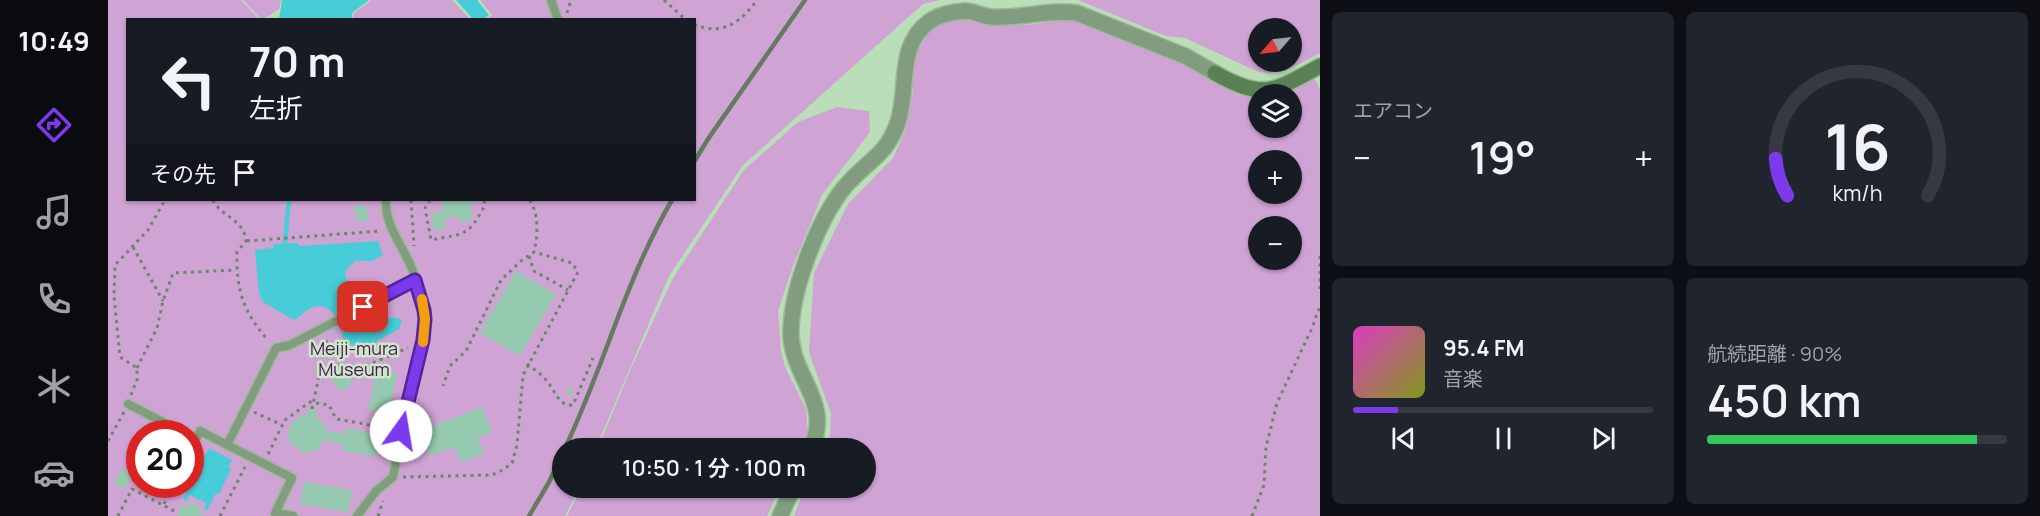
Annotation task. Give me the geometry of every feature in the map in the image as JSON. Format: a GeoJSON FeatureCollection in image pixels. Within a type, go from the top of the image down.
{"type":"FeatureCollection","features":[{"type":"Feature","properties":{"kind":"street"},"geometry":{"type":"LineString","coordinates":[[816,438],[818,415],[813,396],[793,355],[791,328],[794,303],[817,232],[833,201],[851,179],[881,154],[890,141],[901,114],[904,99],[904,65],[908,50],[929,22],[950,13],[968,11],[989,17],[1077,13],[1185,56],[1241,86],[1262,91],[1281,87],[1320,66]]}},
{"type":"Feature","properties":{"kind":"street"},"geometry":{"type":"LineString","coordinates":[[780,516],[788,498]]}},
{"type":"Feature","properties":{"kind":"lane"},"geometry":{"type":"LineString","coordinates":[[551,0],[557,18]]}},
{"type":"Feature","properties":{"kind":"lane"},"geometry":{"type":"LineString","coordinates":[[357,516],[376,491],[393,477],[401,431],[423,340],[424,310],[410,264],[391,230],[386,201]]}},
{"type":"Feature","properties":{"kind":"lane"},"geometry":{"type":"LineString","coordinates":[[227,445],[276,348],[290,345],[415,280]]}},
{"type":"Feature","properties":{"kind":"lane"},"geometry":{"type":"LineString","coordinates":[[128,404],[159,420]]}},
{"type":"Feature","properties":{"kind":"lane"},"geometry":{"type":"LineString","coordinates":[[204,433],[292,478],[275,513],[293,516]]}},
{"type":"Feature","properties":{"kind":"path"},"geometry":{"type":"LineString","coordinates":[[566,18],[571,0]]}},
{"type":"Feature","properties":{"kind":"path"},"geometry":{"type":"LineString","coordinates":[[664,0],[685,18]]}},
{"type":"Feature","properties":{"kind":"path"},"geometry":{"type":"LineString","coordinates":[[696,25],[708,29],[725,28],[741,19],[757,0]]}},
{"type":"Feature","properties":{"kind":"path"},"geometry":{"type":"LineString","coordinates":[[137,368],[120,357],[114,296],[115,265],[148,230],[164,201]]}},
{"type":"Feature","properties":{"kind":"path"},"geometry":{"type":"LineString","coordinates":[[214,201],[219,208],[237,221],[246,233],[246,241],[237,252],[238,287],[260,331],[276,348]]}},
{"type":"Feature","properties":{"kind":"path"},"geometry":{"type":"LineString","coordinates":[[411,201],[415,252]]}},
{"type":"Feature","properties":{"kind":"path"},"geometry":{"type":"LineString","coordinates":[[429,201],[425,208],[431,240],[458,235],[469,230],[477,221],[485,205],[484,201]]}},
{"type":"Feature","properties":{"kind":"path"},"geometry":{"type":"LineString","coordinates":[[530,201],[537,219],[534,252]]}},
{"type":"Feature","properties":{"kind":"path"},"geometry":{"type":"LineString","coordinates":[[246,241],[391,230]]}},
{"type":"Feature","properties":{"kind":"path"},"geometry":{"type":"LineString","coordinates":[[133,247],[163,301]]}},
{"type":"Feature","properties":{"kind":"path"},"geometry":{"type":"LineString","coordinates":[[378,516],[393,477],[492,475],[508,467],[515,456],[517,445],[523,375],[578,272],[576,267],[572,263],[534,252],[528,255],[501,280],[466,351],[450,366],[443,386]]}},
{"type":"Feature","properties":{"kind":"path"},"geometry":{"type":"LineString","coordinates":[[528,255],[534,271],[568,290]]}},
{"type":"Feature","properties":{"kind":"path"},"geometry":{"type":"LineString","coordinates":[[1320,256],[1320,293]]}},
{"type":"Feature","properties":{"kind":"path"},"geometry":{"type":"LineString","coordinates":[[108,441],[128,404],[137,380],[137,368],[157,328],[173,273],[236,270]]}},
{"type":"Feature","properties":{"kind":"path"},"geometry":{"type":"LineString","coordinates":[[1252,516],[1264,485],[1266,447],[1277,403],[1320,306]]}},
{"type":"Feature","properties":{"kind":"path"},"geometry":{"type":"LineString","coordinates":[[321,365],[365,366],[423,340]]}},
{"type":"Feature","properties":{"kind":"path"},"geometry":{"type":"LineString","coordinates":[[312,409],[325,347]]}},
{"type":"Feature","properties":{"kind":"path"},"geometry":{"type":"LineString","coordinates":[[527,364],[548,381],[562,403],[570,406],[573,405],[593,358]]}},
{"type":"Feature","properties":{"kind":"path"},"geometry":{"type":"LineString","coordinates":[[270,450],[285,420],[310,402],[329,405],[336,419],[387,428]]}},
{"type":"Feature","properties":{"kind":"path"},"geometry":{"type":"LineString","coordinates":[[245,407],[282,425]]}},
{"type":"Feature","properties":{"kind":"path"},"geometry":{"type":"LineString","coordinates":[[220,516],[250,456]]}},
{"type":"Feature","properties":{"kind":"path"},"geometry":{"type":"LineString","coordinates":[[118,516],[132,489],[178,513]]}},
{"type":"Feature","properties":{"kind":"path"},"geometry":{"type":"LineString","coordinates":[[164,505],[167,498]]}},
{"type":"Feature","properties":{"kind":"green space","name":"Meiji-mura Museum"},"geometry":{"type":"Polygon","coordinates":[[[108,0],[241,0],[258,18],[126,18],[126,201],[696,201],[696,18],[489,18],[492,15],[480,0],[940,0],[923,4],[743,165],[669,276],[600,438],[552,438],[552,498],[574,498],[565,516],[108,516],[108,0]]]}},
{"type":"Feature","properties":{"kind":"green space"},"geometry":{"type":"Polygon","coordinates":[[[243,0],[281,0],[279,9],[265,18],[260,18],[243,0]]]}},
{"type":"Feature","properties":{"kind":"green space"},"geometry":{"type":"Polygon","coordinates":[[[372,0],[452,0],[469,18],[352,18],[355,12],[372,0]]]}},
{"type":"Feature","properties":{"kind":"green space"},"geometry":{"type":"Polygon","coordinates":[[[1078,0],[1320,0],[1320,53],[1302,62],[1302,18],[1248,18],[1248,67],[1185,38],[1166,36],[1078,0]]]}},
{"type":"Feature","properties":{"kind":"green space"},"geometry":{"type":"Polygon","coordinates":[[[968,17],[989,24],[1026,25],[1072,19],[1161,55],[1184,60],[1239,95],[1248,97],[1248,138],[1302,138],[1302,84],[1314,78],[1320,89],[1320,516],[794,516],[801,498],[876,498],[876,438],[829,438],[831,414],[809,352],[814,273],[848,204],[893,158],[906,129],[913,90],[913,66],[918,50],[933,25],[942,21],[968,17]]]}},
{"type":"Feature","properties":{"kind":"green space"},"geometry":{"type":"Polygon","coordinates":[[[837,107],[869,111],[870,132],[822,195],[793,266],[778,311],[781,351],[785,367],[806,409],[808,433],[805,438],[602,438],[632,366],[673,278],[744,170],[798,122],[837,107]]]}},
{"type":"Feature","properties":{"kind":"green space"},"geometry":{"type":"Polygon","coordinates":[[[576,498],[775,498],[767,516],[567,516],[576,498]]]}},
{"type":"Feature","properties":{"kind":"water"},"geometry":{"type":"Polygon","coordinates":[[[282,0],[369,0],[353,12],[351,18],[279,18],[282,0]]]}},
{"type":"Feature","properties":{"kind":"water"},"geometry":{"type":"Polygon","coordinates":[[[456,0],[477,0],[489,15],[485,18],[472,18],[456,0]]]}},
{"type":"Feature","properties":{"kind":"water"},"geometry":{"type":"Polygon","coordinates":[[[378,241],[383,255],[372,261],[355,261],[346,270],[345,275],[366,317],[375,319],[393,317],[402,320],[399,329],[367,347],[345,344],[336,318],[327,308],[321,306],[311,308],[294,320],[263,302],[259,293],[255,250],[273,248],[274,244],[297,243],[300,246],[378,241]]]}},
{"type":"Feature","properties":{"kind":"water"},"geometry":{"type":"Polygon","coordinates":[[[209,448],[232,460],[228,467],[231,469],[219,494],[216,493],[207,511],[204,509],[206,503],[196,498],[204,498],[205,456],[209,448]]]}},
{"type":"Feature","properties":{"kind":"building"},"geometry":{"type":"Polygon","coordinates":[[[441,201],[480,201],[470,204],[473,216],[468,222],[461,222],[456,216],[445,219],[447,228],[434,231],[430,214],[444,210],[441,201]]]}},
{"type":"Feature","properties":{"kind":"building"},"geometry":{"type":"Polygon","coordinates":[[[366,205],[369,220],[357,222],[354,206],[366,205]]]}},
{"type":"Feature","properties":{"kind":"building"},"geometry":{"type":"Polygon","coordinates":[[[516,271],[556,294],[520,356],[480,333],[516,271]]]}},
{"type":"Feature","properties":{"kind":"building"},"geometry":{"type":"Polygon","coordinates":[[[377,369],[397,373],[389,414],[368,410],[377,369]]]}},
{"type":"Feature","properties":{"kind":"building"},"geometry":{"type":"Polygon","coordinates":[[[342,372],[348,375],[351,381],[348,387],[342,390],[336,387],[333,381],[336,375],[342,372]]]}},
{"type":"Feature","properties":{"kind":"building"},"geometry":{"type":"Polygon","coordinates":[[[568,387],[574,390],[572,395],[566,392],[568,387]]]}},
{"type":"Feature","properties":{"kind":"building"},"geometry":{"type":"Polygon","coordinates":[[[482,407],[492,432],[478,438],[484,454],[461,462],[454,447],[430,456],[420,431],[482,407]]]}},
{"type":"Feature","properties":{"kind":"building"},"geometry":{"type":"Polygon","coordinates":[[[308,408],[317,410],[316,418],[320,419],[325,430],[344,434],[345,428],[379,434],[375,457],[341,450],[343,444],[323,440],[321,448],[309,453],[294,448],[288,440],[290,439],[288,434],[290,424],[302,415],[306,416],[308,408]]]}},
{"type":"Feature","properties":{"kind":"building"},"geometry":{"type":"Polygon","coordinates":[[[122,469],[126,471],[125,489],[114,484],[122,469]]]}},
{"type":"Feature","properties":{"kind":"building"},"geometry":{"type":"Polygon","coordinates":[[[304,482],[352,490],[348,512],[300,504],[304,482]]]}},
{"type":"Feature","properties":{"kind":"building"},"geometry":{"type":"Polygon","coordinates":[[[191,502],[199,506],[198,508],[201,509],[199,513],[205,516],[177,516],[182,505],[186,506],[191,502]]]}},
{"type":"Feature","properties":{"kind":"waterway"},"geometry":{"type":"LineString","coordinates":[[285,242],[289,201]]}},
{"type":"Feature","properties":{"kind":"railway"},"geometry":{"type":"LineString","coordinates":[[696,159],[805,0]]}},
{"type":"Feature","properties":{"kind":"railway"},"geometry":{"type":"LineString","coordinates":[[570,438],[641,260],[671,201]]}},
{"type":"Feature","properties":{"kind":"railway"},"geometry":{"type":"LineString","coordinates":[[529,516],[552,476]]}},
{"type":"Feature","properties":{"kind":"slow traffic"},"geometry":{"type":"LineString","coordinates":[[422,299],[425,319],[423,342]]}},
{"type":"Feature","properties":{"kind":"route"},"geometry":{"type":"LineString","coordinates":[[363,307],[415,280],[425,319],[423,340],[401,431]]}}]}
